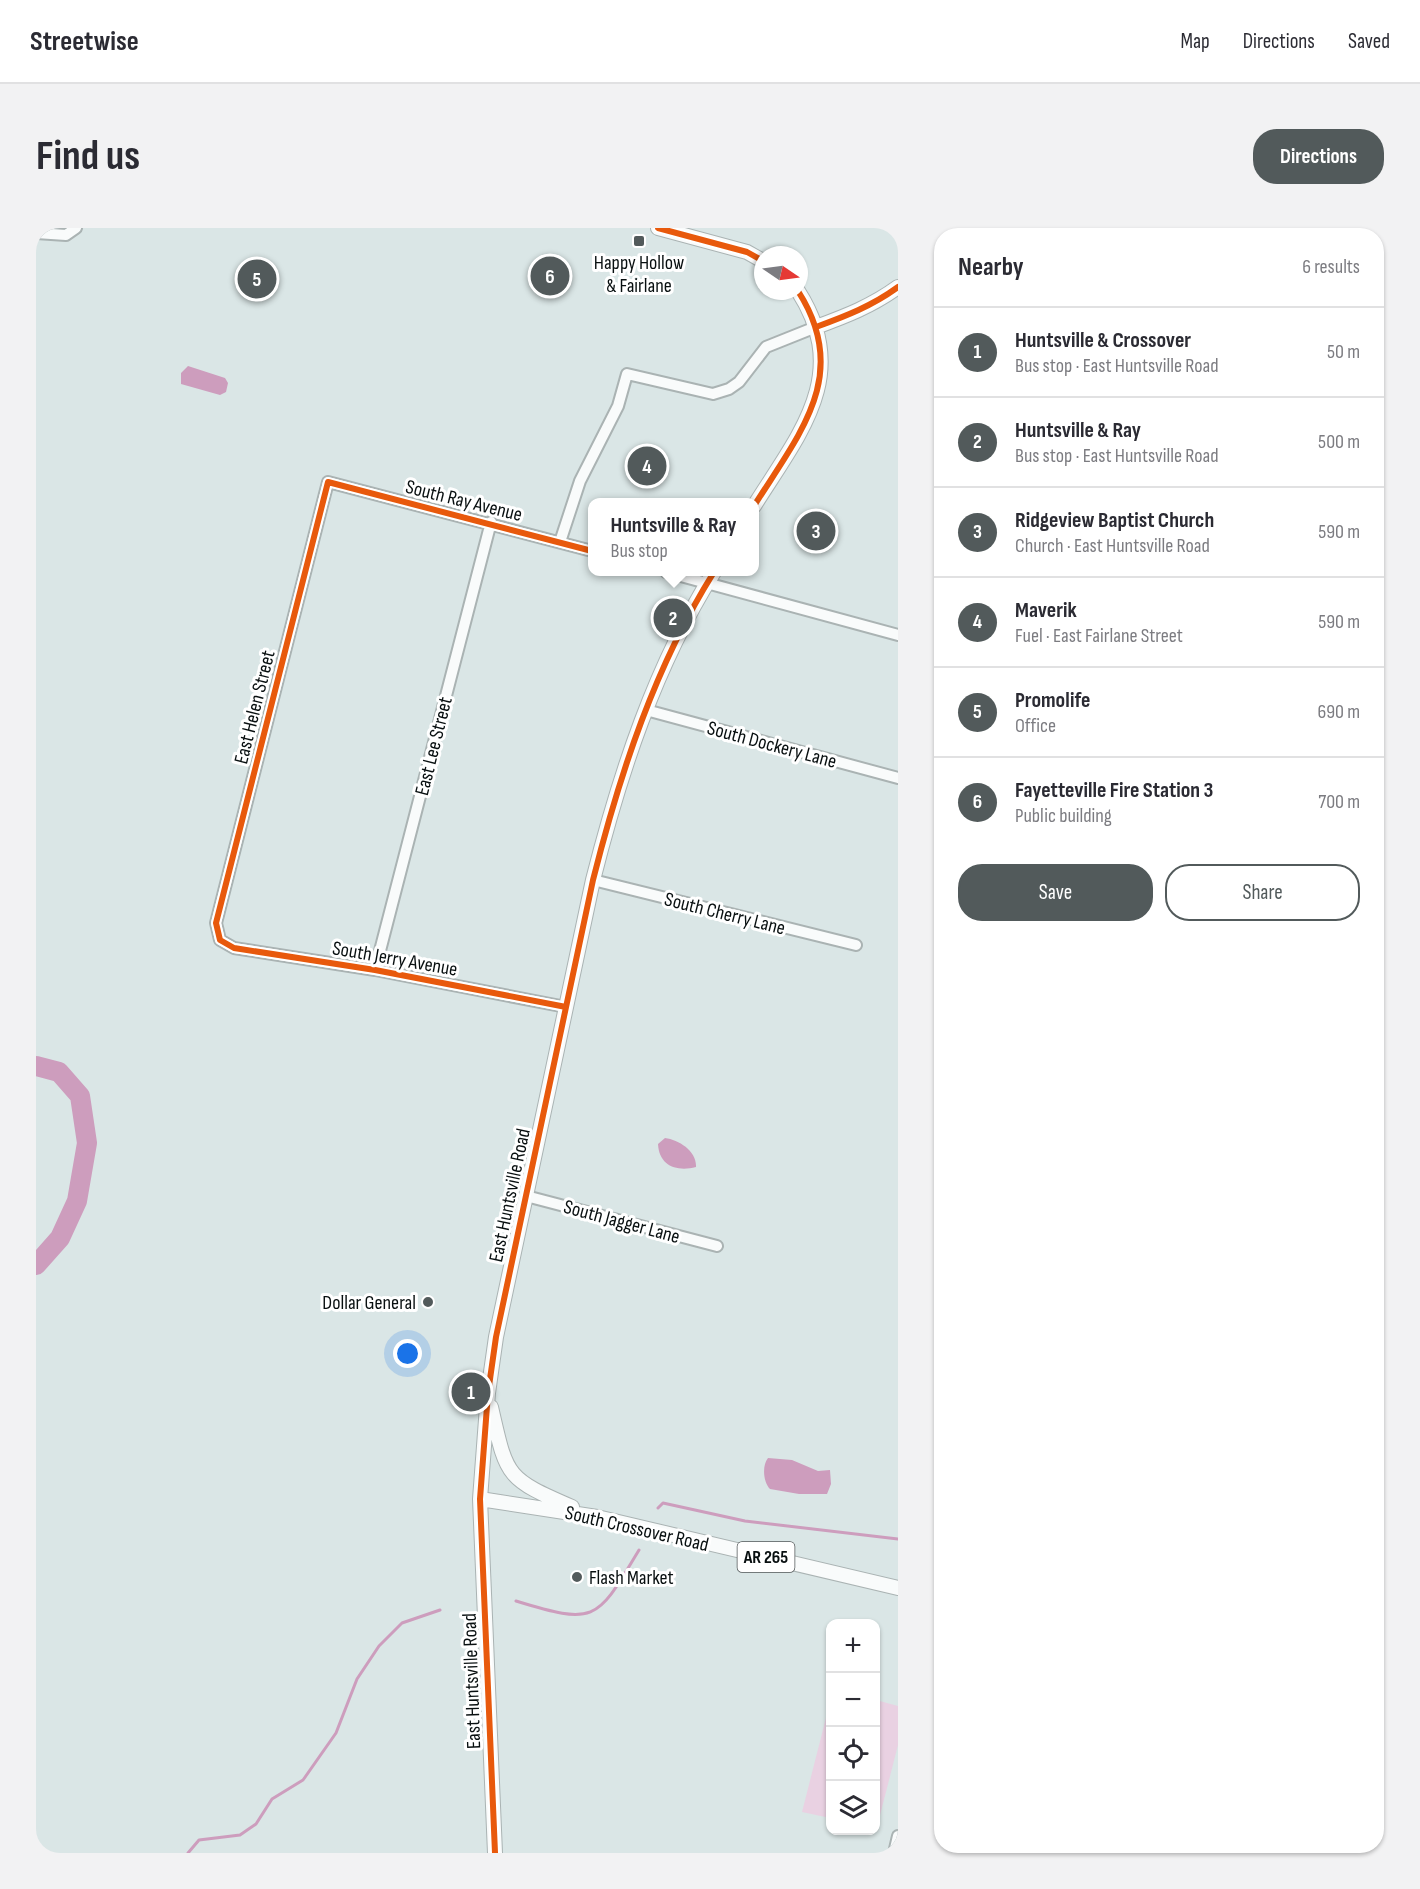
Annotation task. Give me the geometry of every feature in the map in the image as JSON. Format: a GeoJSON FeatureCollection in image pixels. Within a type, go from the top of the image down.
{"type":"FeatureCollection","features":[{"type":"Feature","properties":{"kind":"main road"},"geometry":{"type":"LineString","coordinates":[[658,228],[725,245],[754,257]]}},
{"type":"Feature","properties":{"kind":"main road"},"geometry":{"type":"LineString","coordinates":[[816,327],[853,314],[879,301],[898,287]]}},
{"type":"Feature","properties":{"kind":"main road"},"geometry":{"type":"LineString","coordinates":[[759,498],[803,428],[815,402],[821,378],[822,355],[816,327],[802,300]]}},
{"type":"Feature","properties":{"kind":"main road","name":"East Huntsville Road"},"geometry":{"type":"LineString","coordinates":[[495,1853],[480,1499],[488,1393],[496,1337],[593,880],[612,806],[646,710],[710,577]]}},
{"type":"Feature","properties":{"kind":"main road"},"geometry":{"type":"LineString","coordinates":[[488,1393],[502,1454],[516,1478],[527,1488],[597,1517]]}},
{"type":"Feature","properties":{"kind":"main road","name":"South Crossover Road"},"geometry":{"type":"LineString","coordinates":[[480,1499],[597,1517],[898,1588]]}},
{"type":"Feature","properties":{"kind":"street"},"geometry":{"type":"LineString","coordinates":[[36,233],[66,235],[76,228]]}},
{"type":"Feature","properties":{"kind":"street"},"geometry":{"type":"LineString","coordinates":[[560,542],[573,498],[618,406],[627,374],[713,394],[729,389],[739,382],[766,347],[816,327]]}},
{"type":"Feature","properties":{"kind":"street","name":"South Ray Avenue"},"geometry":{"type":"LineString","coordinates":[[328,482],[491,522],[588,550]]}},
{"type":"Feature","properties":{"kind":"street","name":"East Helen Street"},"geometry":{"type":"LineString","coordinates":[[220,940],[216,923],[328,482]]}},
{"type":"Feature","properties":{"kind":"street","name":"East Lee Street"},"geometry":{"type":"LineString","coordinates":[[375,970],[491,522]]}},
{"type":"Feature","properties":{"kind":"street"},"geometry":{"type":"LineString","coordinates":[[710,577],[898,635]]}},
{"type":"Feature","properties":{"kind":"street","name":"South Dockery Lane"},"geometry":{"type":"LineString","coordinates":[[646,710],[898,778]]}},
{"type":"Feature","properties":{"kind":"street","name":"South Cherry Lane"},"geometry":{"type":"LineString","coordinates":[[593,880],[856,945]]}},
{"type":"Feature","properties":{"kind":"street","name":"South Jerry Avenue"},"geometry":{"type":"LineString","coordinates":[[220,940],[234,948],[375,970],[566,1007]]}},
{"type":"Feature","properties":{"kind":"street","name":"South Jagger Lane"},"geometry":{"type":"LineString","coordinates":[[526,1196],[717,1246]]}},
{"type":"Feature","properties":{"kind":"street"},"geometry":{"type":"LineString","coordinates":[[894,1853],[898,1836]]}},
{"type":"Feature","properties":{"kind":"shaded area"},"geometry":{"type":"Polygon","coordinates":[[[188,366],[225,378],[228,383],[226,392],[220,395],[181,384],[181,373],[188,366]]]}},
{"type":"Feature","properties":{"kind":"shaded area"},"geometry":{"type":"Polygon","coordinates":[[[665,1138],[686,1147],[694,1156],[696,1167],[682,1169],[665,1162],[659,1152],[658,1144],[665,1138]]]}},
{"type":"Feature","properties":{"kind":"shaded area"},"geometry":{"type":"Polygon","coordinates":[[[768,1458],[792,1460],[818,1471],[830,1470],[831,1484],[827,1494],[799,1494],[770,1489],[764,1474],[768,1458]]]}},
{"type":"Feature","properties":{"kind":"shaded area"},"geometry":{"type":"Polygon","coordinates":[[[880,1701],[898,1706],[898,1745],[880,1815],[880,1701]]]}},
{"type":"Feature","properties":{"kind":"shaded area"},"geometry":{"type":"Polygon","coordinates":[[[826,1718],[826,1817],[802,1812],[826,1718]]]}},
{"type":"Feature","properties":{"kind":"waterway"},"geometry":{"type":"LineString","coordinates":[[36,1066],[59,1072],[80,1096],[87,1143],[77,1201],[60,1238],[36,1265]]}},
{"type":"Feature","properties":{"kind":"waterway"},"geometry":{"type":"LineString","coordinates":[[658,1508],[663,1503],[745,1521],[898,1539]]}},
{"type":"Feature","properties":{"kind":"waterway"},"geometry":{"type":"LineString","coordinates":[[516,1601],[563,1613],[579,1614],[592,1611],[613,1591],[639,1550]]}},
{"type":"Feature","properties":{"kind":"waterway"},"geometry":{"type":"LineString","coordinates":[[188,1853],[199,1840],[240,1835],[256,1824],[272,1799],[303,1780],[336,1733],[357,1679],[379,1646],[402,1623],[440,1610]]}},
{"type":"Feature","properties":{"kind":"cycle path"},"geometry":{"type":"LineString","coordinates":[[658,228],[747,252],[754,256]]}},
{"type":"Feature","properties":{"kind":"cycle path"},"geometry":{"type":"LineString","coordinates":[[816,327],[869,305],[898,287]]}},
{"type":"Feature","properties":{"kind":"cycle path"},"geometry":{"type":"LineString","coordinates":[[759,498],[802,428],[813,403],[820,377],[820,350],[813,321],[802,300]]}},
{"type":"Feature","properties":{"kind":"cycle path"},"geometry":{"type":"LineString","coordinates":[[566,1007],[375,970],[234,948],[220,940],[216,923],[328,482],[588,550]]}},
{"type":"Feature","properties":{"kind":"cycle path"},"geometry":{"type":"LineString","coordinates":[[495,1853],[480,1499],[488,1393],[496,1337],[593,880],[615,800],[657,683],[674,645],[712,576]]}},
{"type":"Feature","properties":{"kind":"place","name":"Happy Hollow & Fairlane"},"geometry":{"type":"Point","coordinates":[639,241]}},
{"type":"Feature","properties":{"kind":"place","name":"Fayetteville Fire Station 3"},"geometry":{"type":"Point","coordinates":[550,276]}},
{"type":"Feature","properties":{"kind":"place","name":"Promolife"},"geometry":{"type":"Point","coordinates":[257,279]}},
{"type":"Feature","properties":{"kind":"place","name":"Maverik"},"geometry":{"type":"Point","coordinates":[647,466]}},
{"type":"Feature","properties":{"kind":"place","name":"Ridgeview Baptist Church"},"geometry":{"type":"Point","coordinates":[816,531]}},
{"type":"Feature","properties":{"kind":"place","name":"Huntsville & Ray"},"geometry":{"type":"Point","coordinates":[673,618]}},
{"type":"Feature","properties":{"kind":"place","name":"Dollar General"},"geometry":{"type":"Point","coordinates":[428,1302]}},
{"type":"Feature","properties":{"kind":"place","name":"Huntsville & Crossover"},"geometry":{"type":"Point","coordinates":[471,1392]}},
{"type":"Feature","properties":{"kind":"place","name":"Flash Market"},"geometry":{"type":"Point","coordinates":[577,1577]}}]}
